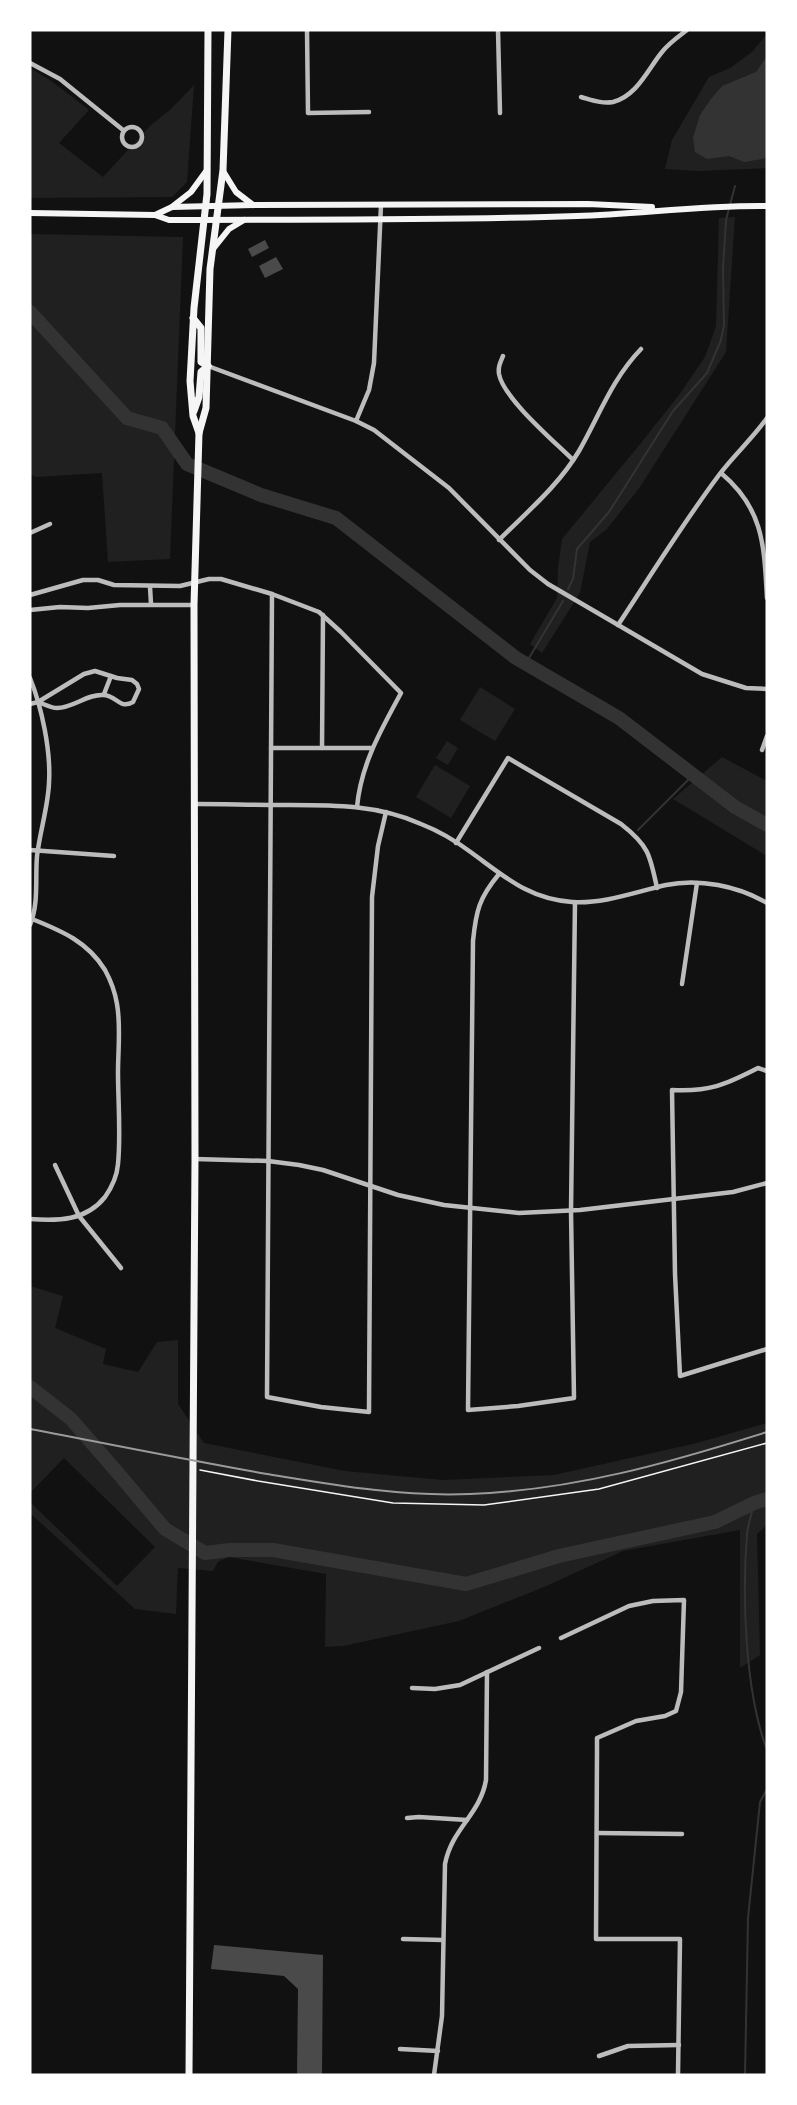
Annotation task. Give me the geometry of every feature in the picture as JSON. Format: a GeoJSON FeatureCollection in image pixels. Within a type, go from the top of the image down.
{"type":"FeatureCollection","features":[{"type":"Feature","properties":{"kind":"main road"},"geometry":{"type":"LineString","coordinates":[[199,433],[192,416],[190,381],[193,318],[208,169],[208,30]]}},
{"type":"Feature","properties":{"kind":"main road"},"geometry":{"type":"LineString","coordinates":[[189,2075],[195,1159],[194,605],[199,433],[206,408],[212,250],[220,206],[223,170],[228,30]]}},
{"type":"Feature","properties":{"kind":"main road"},"geometry":{"type":"LineString","coordinates":[[155,215],[171,207],[191,192],[208,169]]}},
{"type":"Feature","properties":{"kind":"main road"},"geometry":{"type":"LineString","coordinates":[[223,170],[236,192],[254,205]]}},
{"type":"Feature","properties":{"kind":"main road"},"geometry":{"type":"LineString","coordinates":[[171,207],[588,204],[676,208],[767,206]]}},
{"type":"Feature","properties":{"kind":"main road"},"geometry":{"type":"LineString","coordinates":[[324,220],[326,205]]}},
{"type":"Feature","properties":{"kind":"main road"},"geometry":{"type":"LineString","coordinates":[[30,213],[155,215],[169,220],[380,220],[579,216],[676,208]]}},
{"type":"Feature","properties":{"kind":"main road"},"geometry":{"type":"LineString","coordinates":[[212,250],[229,229],[244,219]]}},
{"type":"Feature","properties":{"kind":"main road"},"geometry":{"type":"LineString","coordinates":[[193,318],[201,328],[200,358],[203,364],[208,366]]}},
{"type":"Feature","properties":{"kind":"main road"},"geometry":{"type":"LineString","coordinates":[[192,416],[199,397],[201,372],[208,366]]}},
{"type":"Feature","properties":{"kind":"street"},"geometry":{"type":"LineString","coordinates":[[307,30],[308,113],[369,112]]}},
{"type":"Feature","properties":{"kind":"street"},"geometry":{"type":"LineString","coordinates":[[498,30],[500,113]]}},
{"type":"Feature","properties":{"kind":"street"},"geometry":{"type":"LineString","coordinates":[[581,97],[602,103],[614,102],[623,98],[642,81],[671,42],[685,30]]}},
{"type":"Feature","properties":{"kind":"street"},"geometry":{"type":"LineString","coordinates":[[30,63],[60,79],[123,130]]}},
{"type":"Feature","properties":{"kind":"street"},"geometry":{"type":"LineString","coordinates":[[131,126],[139,128],[143,135],[141,144],[133,148],[125,146],[121,138],[123,130],[131,126]]}},
{"type":"Feature","properties":{"kind":"street"},"geometry":{"type":"LineString","coordinates":[[356,421],[369,390],[374,363],[381,205]]}},
{"type":"Feature","properties":{"kind":"street"},"geometry":{"type":"LineString","coordinates":[[451,205],[452,219]]}},
{"type":"Feature","properties":{"kind":"street"},"geometry":{"type":"LineString","coordinates":[[499,540],[550,489],[573,460],[621,371],[641,349]]}},
{"type":"Feature","properties":{"kind":"street"},"geometry":{"type":"LineString","coordinates":[[503,356],[499,366],[499,375],[503,386],[573,460]]}},
{"type":"Feature","properties":{"kind":"street"},"geometry":{"type":"LineString","coordinates":[[208,366],[356,421],[374,430],[449,488],[538,578],[702,674],[746,688],[767,689]]}},
{"type":"Feature","properties":{"kind":"street"},"geometry":{"type":"LineString","coordinates":[[618,625],[721,473],[756,434],[767,418]]}},
{"type":"Feature","properties":{"kind":"street"},"geometry":{"type":"LineString","coordinates":[[721,473],[744,496],[758,522],[764,546],[767,598]]}},
{"type":"Feature","properties":{"kind":"street"},"geometry":{"type":"LineString","coordinates":[[30,533],[50,524]]}},
{"type":"Feature","properties":{"kind":"street"},"geometry":{"type":"LineString","coordinates":[[30,595],[83,580],[150,587],[180,586],[221,579],[272,594],[306,606],[323,615],[401,693],[372,748],[362,775],[357,807]]}},
{"type":"Feature","properties":{"kind":"street"},"geometry":{"type":"LineString","coordinates":[[150,587],[151,604]]}},
{"type":"Feature","properties":{"kind":"street"},"geometry":{"type":"LineString","coordinates":[[272,594],[267,1397],[321,1407],[369,1412],[372,897],[378,846],[386,812]]}},
{"type":"Feature","properties":{"kind":"street"},"geometry":{"type":"LineString","coordinates":[[30,610],[151,604],[194,605]]}},
{"type":"Feature","properties":{"kind":"street"},"geometry":{"type":"LineString","coordinates":[[322,748],[323,615]]}},
{"type":"Feature","properties":{"kind":"street"},"geometry":{"type":"LineString","coordinates":[[30,704],[38,702],[84,674],[94,671],[132,680],[138,684],[139,689],[134,702],[124,705],[104,694],[69,706],[55,708],[38,702]]}},
{"type":"Feature","properties":{"kind":"street"},"geometry":{"type":"LineString","coordinates":[[104,694],[111,676]]}},
{"type":"Feature","properties":{"kind":"street"},"geometry":{"type":"LineString","coordinates":[[30,678],[38,702],[48,749],[49,766],[47,800],[38,850],[36,898],[31,922],[58,929],[81,942],[95,956],[106,973],[117,1001],[118,1078],[117,1170],[111,1188],[95,1207],[79,1216],[59,1220],[30,1219]]}},
{"type":"Feature","properties":{"kind":"street"},"geometry":{"type":"LineString","coordinates":[[762,750],[767,736]]}},
{"type":"Feature","properties":{"kind":"street"},"geometry":{"type":"LineString","coordinates":[[270,748],[372,748]]}},
{"type":"Feature","properties":{"kind":"street"},"geometry":{"type":"LineString","coordinates":[[456,843],[508,758],[633,833],[646,849],[657,888]]}},
{"type":"Feature","properties":{"kind":"street"},"geometry":{"type":"LineString","coordinates":[[196,804],[357,807],[386,812],[421,824],[456,843],[520,888],[560,901],[603,901],[657,888],[697,883],[749,894],[767,903]]}},
{"type":"Feature","properties":{"kind":"street"},"geometry":{"type":"LineString","coordinates":[[30,850],[114,856]]}},
{"type":"Feature","properties":{"kind":"street"},"geometry":{"type":"LineString","coordinates":[[499,874],[488,887],[478,906],[473,941],[468,1410],[574,1398],[571,1211],[575,902]]}},
{"type":"Feature","properties":{"kind":"street"},"geometry":{"type":"LineString","coordinates":[[682,984],[697,883]]}},
{"type":"Feature","properties":{"kind":"street"},"geometry":{"type":"LineString","coordinates":[[767,1071],[758,1068],[732,1082],[697,1091],[672,1090],[673,1198],[680,1376],[767,1349]]}},
{"type":"Feature","properties":{"kind":"street"},"geometry":{"type":"LineString","coordinates":[[195,1159],[268,1161],[323,1170],[371,1186],[444,1205],[519,1213],[571,1211],[733,1192],[767,1183]]}},
{"type":"Feature","properties":{"kind":"street"},"geometry":{"type":"LineString","coordinates":[[55,1165],[79,1216],[121,1268]]}},
{"type":"Feature","properties":{"kind":"street"},"geometry":{"type":"LineString","coordinates":[[561,1638],[629,1606],[652,1601],[684,1600],[681,1692],[676,1711],[665,1716],[636,1721],[597,1738],[596,1939],[680,1939],[678,2075]]}},
{"type":"Feature","properties":{"kind":"street"},"geometry":{"type":"LineString","coordinates":[[412,1688],[448,1689],[539,1648]]}},
{"type":"Feature","properties":{"kind":"street"},"geometry":{"type":"LineString","coordinates":[[434,2075],[442,2016],[444,1882],[447,1854],[456,1834],[480,1803],[486,1780],[487,1672]]}},
{"type":"Feature","properties":{"kind":"street"},"geometry":{"type":"LineString","coordinates":[[407,1818],[467,1820]]}},
{"type":"Feature","properties":{"kind":"street"},"geometry":{"type":"LineString","coordinates":[[597,1833],[682,1834]]}},
{"type":"Feature","properties":{"kind":"street"},"geometry":{"type":"LineString","coordinates":[[403,1939],[443,1940]]}},
{"type":"Feature","properties":{"kind":"street"},"geometry":{"type":"LineString","coordinates":[[599,2056],[628,2046],[678,2045]]}},
{"type":"Feature","properties":{"kind":"street"},"geometry":{"type":"LineString","coordinates":[[400,2049],[438,2051]]}},
{"type":"Feature","properties":{"kind":"path"},"geometry":{"type":"LineString","coordinates":[[193,1469],[393,1503],[484,1505],[599,1489],[767,1443]]}},
{"type":"Feature","properties":{"kind":"shaded area"},"geometry":{"type":"Polygon","coordinates":[[[767,34],[767,168],[699,171],[665,169],[672,140],[709,77],[730,68],[752,52],[767,34]]]}},
{"type":"Feature","properties":{"kind":"shaded area"},"geometry":{"type":"Polygon","coordinates":[[[767,56],[767,157],[744,162],[729,156],[707,159],[695,152],[693,138],[700,115],[711,99],[722,86],[756,72],[767,56]]]}},
{"type":"Feature","properties":{"kind":"shaded area"},"geometry":{"type":"Polygon","coordinates":[[[30,68],[50,80],[89,110],[59,143],[103,177],[151,125],[171,109],[194,85],[187,182],[172,197],[30,198],[30,68]]]}},
{"type":"Feature","properties":{"kind":"shaded area"},"geometry":{"type":"Polygon","coordinates":[[[735,217],[726,352],[640,487],[607,529],[590,542],[580,593],[542,653],[530,644],[557,598],[562,539],[679,395],[705,357],[716,326],[719,218],[735,217]]]}},
{"type":"Feature","properties":{"kind":"shaded area"},"geometry":{"type":"Polygon","coordinates":[[[30,234],[183,237],[170,559],[108,562],[102,473],[36,477],[30,474],[30,234]]]}},
{"type":"Feature","properties":{"kind":"shaded area"},"geometry":{"type":"Polygon","coordinates":[[[480,687],[515,709],[495,741],[460,720],[480,687]]]}},
{"type":"Feature","properties":{"kind":"shaded area"},"geometry":{"type":"Polygon","coordinates":[[[447,741],[458,748],[448,765],[436,758],[447,741]]]}},
{"type":"Feature","properties":{"kind":"shaded area"},"geometry":{"type":"Polygon","coordinates":[[[722,757],[767,781],[767,856],[673,799],[722,757]]]}},
{"type":"Feature","properties":{"kind":"shaded area"},"geometry":{"type":"Polygon","coordinates":[[[435,765],[470,786],[451,818],[416,797],[435,765]]]}},
{"type":"Feature","properties":{"kind":"shaded area"},"geometry":{"type":"Polygon","coordinates":[[[30,1286],[63,1296],[55,1328],[106,1349],[103,1364],[138,1372],[157,1342],[178,1340],[178,1404],[204,1443],[345,1471],[443,1480],[554,1475],[697,1443],[767,1423],[767,1525],[757,1534],[760,1655],[740,1668],[740,1530],[623,1551],[544,1587],[459,1621],[343,1646],[325,1647],[326,1574],[228,1557],[218,1562],[213,1571],[178,1568],[176,1614],[135,1609],[30,1513],[30,1502],[117,1586],[155,1547],[64,1458],[30,1493],[30,1286]]]}},
{"type":"Feature","properties":{"kind":"building"},"geometry":{"type":"Polygon","coordinates":[[[265,240],[269,248],[252,257],[248,249],[265,240]]]}},
{"type":"Feature","properties":{"kind":"building"},"geometry":{"type":"Polygon","coordinates":[[[276,257],[283,269],[265,278],[259,266],[276,257]]]}},
{"type":"Feature","properties":{"kind":"building"},"geometry":{"type":"Polygon","coordinates":[[[214,1945],[323,1955],[322,2075],[297,2075],[298,1989],[284,1976],[211,1969],[214,1945]]]}},
{"type":"Feature","properties":{"kind":"waterway"},"geometry":{"type":"LineString","coordinates":[[568,589],[573,579],[577,549],[609,512],[673,411],[707,373],[721,340],[724,325],[723,269],[726,220],[735,186]]}},
{"type":"Feature","properties":{"kind":"waterway"},"geometry":{"type":"LineString","coordinates":[[30,312],[127,418],[162,428],[187,464],[261,495],[336,518],[516,658],[619,718],[735,807],[767,825]]}},
{"type":"Feature","properties":{"kind":"waterway"},"geometry":{"type":"LineString","coordinates":[[526,663],[563,601]]}},
{"type":"Feature","properties":{"kind":"waterway"},"geometry":{"type":"LineString","coordinates":[[638,830],[693,775]]}},
{"type":"Feature","properties":{"kind":"waterway"},"geometry":{"type":"LineString","coordinates":[[30,1387],[71,1419],[165,1529],[205,1553],[229,1550],[273,1550],[466,1584],[559,1556],[715,1522],[767,1499]]}},
{"type":"Feature","properties":{"kind":"waterway"},"geometry":{"type":"LineString","coordinates":[[754,1503],[747,1534],[745,1615],[754,1701],[767,1750]]}},
{"type":"Feature","properties":{"kind":"waterway"},"geometry":{"type":"LineString","coordinates":[[745,2075],[748,1918],[760,1802],[767,1789]]}},
{"type":"Feature","properties":{"kind":"railway"},"geometry":{"type":"LineString","coordinates":[[30,1429],[237,1469],[317,1482],[419,1494],[509,1491],[584,1481],[657,1464],[767,1432]]}}]}
